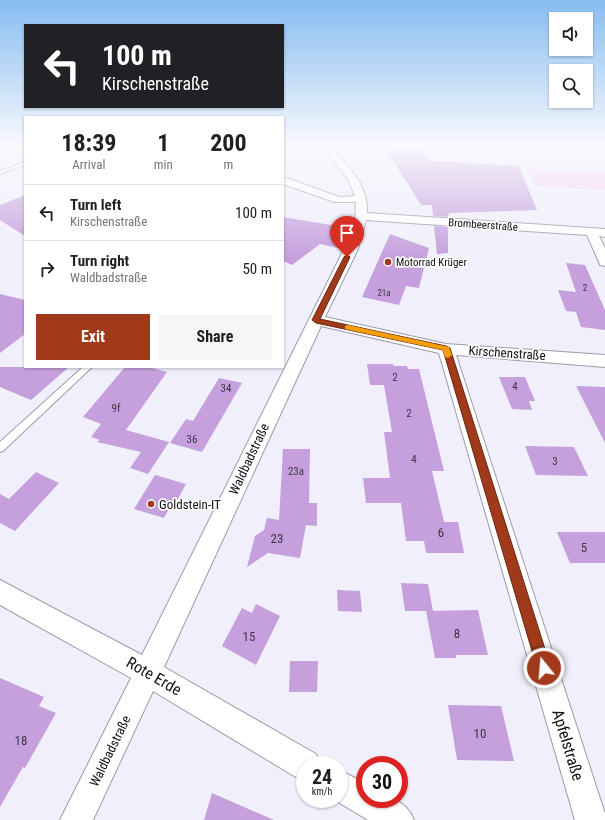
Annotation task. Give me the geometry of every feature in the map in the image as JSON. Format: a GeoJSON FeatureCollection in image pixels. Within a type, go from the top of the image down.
{"type":"FeatureCollection","features":[{"type":"Feature","properties":{"kind":"street","name":"Brombeerstraße"},"geometry":{"type":"LineString","coordinates":[[290,182],[362,208],[599,233]]}},
{"type":"Feature","properties":{"kind":"street"},"geometry":{"type":"LineString","coordinates":[[354,182],[362,208]]}},
{"type":"Feature","properties":{"kind":"street","name":"Waldbadstraße"},"geometry":{"type":"LineString","coordinates":[[76,820],[149,673],[359,232],[362,208]]}},
{"type":"Feature","properties":{"kind":"street"},"geometry":{"type":"LineString","coordinates":[[599,233],[605,262]]}},
{"type":"Feature","properties":{"kind":"street","name":"Kirschenstraße"},"geometry":{"type":"LineString","coordinates":[[316,320],[446,348],[605,361]]}},
{"type":"Feature","properties":{"kind":"street","name":"Apfelstraße"},"geometry":{"type":"LineString","coordinates":[[446,348],[591,820]]}},
{"type":"Feature","properties":{"kind":"street","name":"Rote Erde"},"geometry":{"type":"LineString","coordinates":[[0,592],[149,673],[296,760]]}},
{"type":"Feature","properties":{"kind":"street"},"geometry":{"type":"LineString","coordinates":[[348,790],[398,820]]}},
{"type":"Feature","properties":{"kind":"lane"},"geometry":{"type":"LineString","coordinates":[[0,448],[87,368]]}},
{"type":"Feature","properties":{"kind":"shaded area"},"geometry":{"type":"Polygon","coordinates":[[[533,182],[605,182],[605,190],[535,186],[533,182]]]}},
{"type":"Feature","properties":{"kind":"building"},"geometry":{"type":"Polygon","coordinates":[[[408,182],[526,182],[537,210],[449,213],[448,217],[433,216],[432,205],[421,205],[408,182]]]}},
{"type":"Feature","properties":{"kind":"building"},"geometry":{"type":"Polygon","coordinates":[[[24,195],[24,235],[0,220],[0,205],[24,195]]]}},
{"type":"Feature","properties":{"kind":"building"},"geometry":{"type":"Polygon","coordinates":[[[284,217],[349,228],[338,248],[320,244],[292,265],[284,261],[284,217]]]}},
{"type":"Feature","properties":{"kind":"building"},"geometry":{"type":"Polygon","coordinates":[[[434,226],[448,227],[448,253],[437,254],[434,226]]]}},
{"type":"Feature","properties":{"kind":"building"},"geometry":{"type":"Polygon","coordinates":[[[390,234],[429,248],[419,288],[406,286],[399,305],[362,297],[390,234]]]}},
{"type":"Feature","properties":{"kind":"building"},"geometry":{"type":"Polygon","coordinates":[[[566,263],[585,265],[605,310],[605,330],[581,327],[576,312],[566,311],[558,290],[576,292],[566,263]]]}},
{"type":"Feature","properties":{"kind":"building"},"geometry":{"type":"Polygon","coordinates":[[[0,294],[24,300],[24,335],[0,353],[0,294]]]}},
{"type":"Feature","properties":{"kind":"building"},"geometry":{"type":"Polygon","coordinates":[[[367,364],[393,364],[394,366],[407,366],[408,369],[419,369],[444,471],[432,471],[444,522],[458,522],[464,553],[426,553],[424,541],[406,541],[401,503],[366,503],[363,478],[390,478],[384,432],[392,432],[384,385],[370,385],[367,364]]]}},
{"type":"Feature","properties":{"kind":"building"},"geometry":{"type":"Polygon","coordinates":[[[0,367],[68,368],[31,400],[0,387],[0,367]]]}},
{"type":"Feature","properties":{"kind":"building"},"geometry":{"type":"Polygon","coordinates":[[[124,368],[152,368],[167,372],[126,430],[169,442],[148,474],[130,468],[141,452],[97,442],[100,440],[91,437],[101,424],[83,417],[124,368]]]}},
{"type":"Feature","properties":{"kind":"building"},"geometry":{"type":"Polygon","coordinates":[[[499,377],[525,377],[535,401],[529,401],[532,410],[512,409],[499,377]]]}},
{"type":"Feature","properties":{"kind":"building"},"geometry":{"type":"Polygon","coordinates":[[[219,378],[242,383],[202,452],[170,443],[186,419],[193,421],[219,378]]]}},
{"type":"Feature","properties":{"kind":"building"},"geometry":{"type":"Polygon","coordinates":[[[576,386],[605,387],[605,443],[576,386]]]}},
{"type":"Feature","properties":{"kind":"building"},"geometry":{"type":"Polygon","coordinates":[[[525,446],[574,447],[588,476],[536,475],[525,446]]]}},
{"type":"Feature","properties":{"kind":"building"},"geometry":{"type":"Polygon","coordinates":[[[283,449],[310,449],[309,503],[317,503],[317,526],[306,525],[300,558],[268,553],[247,567],[255,536],[264,530],[267,518],[279,520],[283,449]]]}},
{"type":"Feature","properties":{"kind":"building"},"geometry":{"type":"Polygon","coordinates":[[[36,472],[59,483],[15,531],[0,523],[0,494],[9,499],[36,472]]]}},
{"type":"Feature","properties":{"kind":"building"},"geometry":{"type":"Polygon","coordinates":[[[155,475],[186,484],[174,506],[171,505],[164,518],[134,509],[155,475]]]}},
{"type":"Feature","properties":{"kind":"building"},"geometry":{"type":"Polygon","coordinates":[[[557,532],[605,532],[605,563],[570,563],[557,532]]]}},
{"type":"Feature","properties":{"kind":"building"},"geometry":{"type":"Polygon","coordinates":[[[401,583],[428,584],[433,611],[405,611],[401,583]]]}},
{"type":"Feature","properties":{"kind":"building"},"geometry":{"type":"Polygon","coordinates":[[[337,590],[360,591],[362,612],[338,611],[337,590]]]}},
{"type":"Feature","properties":{"kind":"building"},"geometry":{"type":"Polygon","coordinates":[[[256,604],[280,616],[256,665],[222,646],[242,608],[252,613],[256,604]]]}},
{"type":"Feature","properties":{"kind":"building"},"geometry":{"type":"Polygon","coordinates":[[[478,610],[488,655],[456,655],[456,658],[435,658],[426,611],[478,610]]]}},
{"type":"Feature","properties":{"kind":"building"},"geometry":{"type":"Polygon","coordinates":[[[290,661],[318,661],[317,692],[289,692],[290,661]]]}},
{"type":"Feature","properties":{"kind":"building"},"geometry":{"type":"Polygon","coordinates":[[[0,678],[44,697],[39,706],[56,713],[25,768],[23,767],[0,807],[0,678]]]}},
{"type":"Feature","properties":{"kind":"building"},"geometry":{"type":"Polygon","coordinates":[[[448,705],[501,706],[514,761],[457,760],[448,705]]]}},
{"type":"Feature","properties":{"kind":"building"},"geometry":{"type":"Polygon","coordinates":[[[212,793],[274,820],[204,820],[212,793]]]}},
{"type":"Feature","properties":{"kind":"slow traffic"},"geometry":{"type":"LineString","coordinates":[[348,327],[446,348],[448,355]]}},
{"type":"Feature","properties":{"kind":"place","name":"Motorrad Krüger"},"geometry":{"type":"Point","coordinates":[388,262]}},
{"type":"Feature","properties":{"kind":"place","name":"Goldstein-IT"},"geometry":{"type":"Point","coordinates":[151,504]}},
{"type":"Feature","properties":{"kind":"route"},"geometry":{"type":"LineString","coordinates":[[347,257],[316,320],[446,348],[544,668]]}}]}
